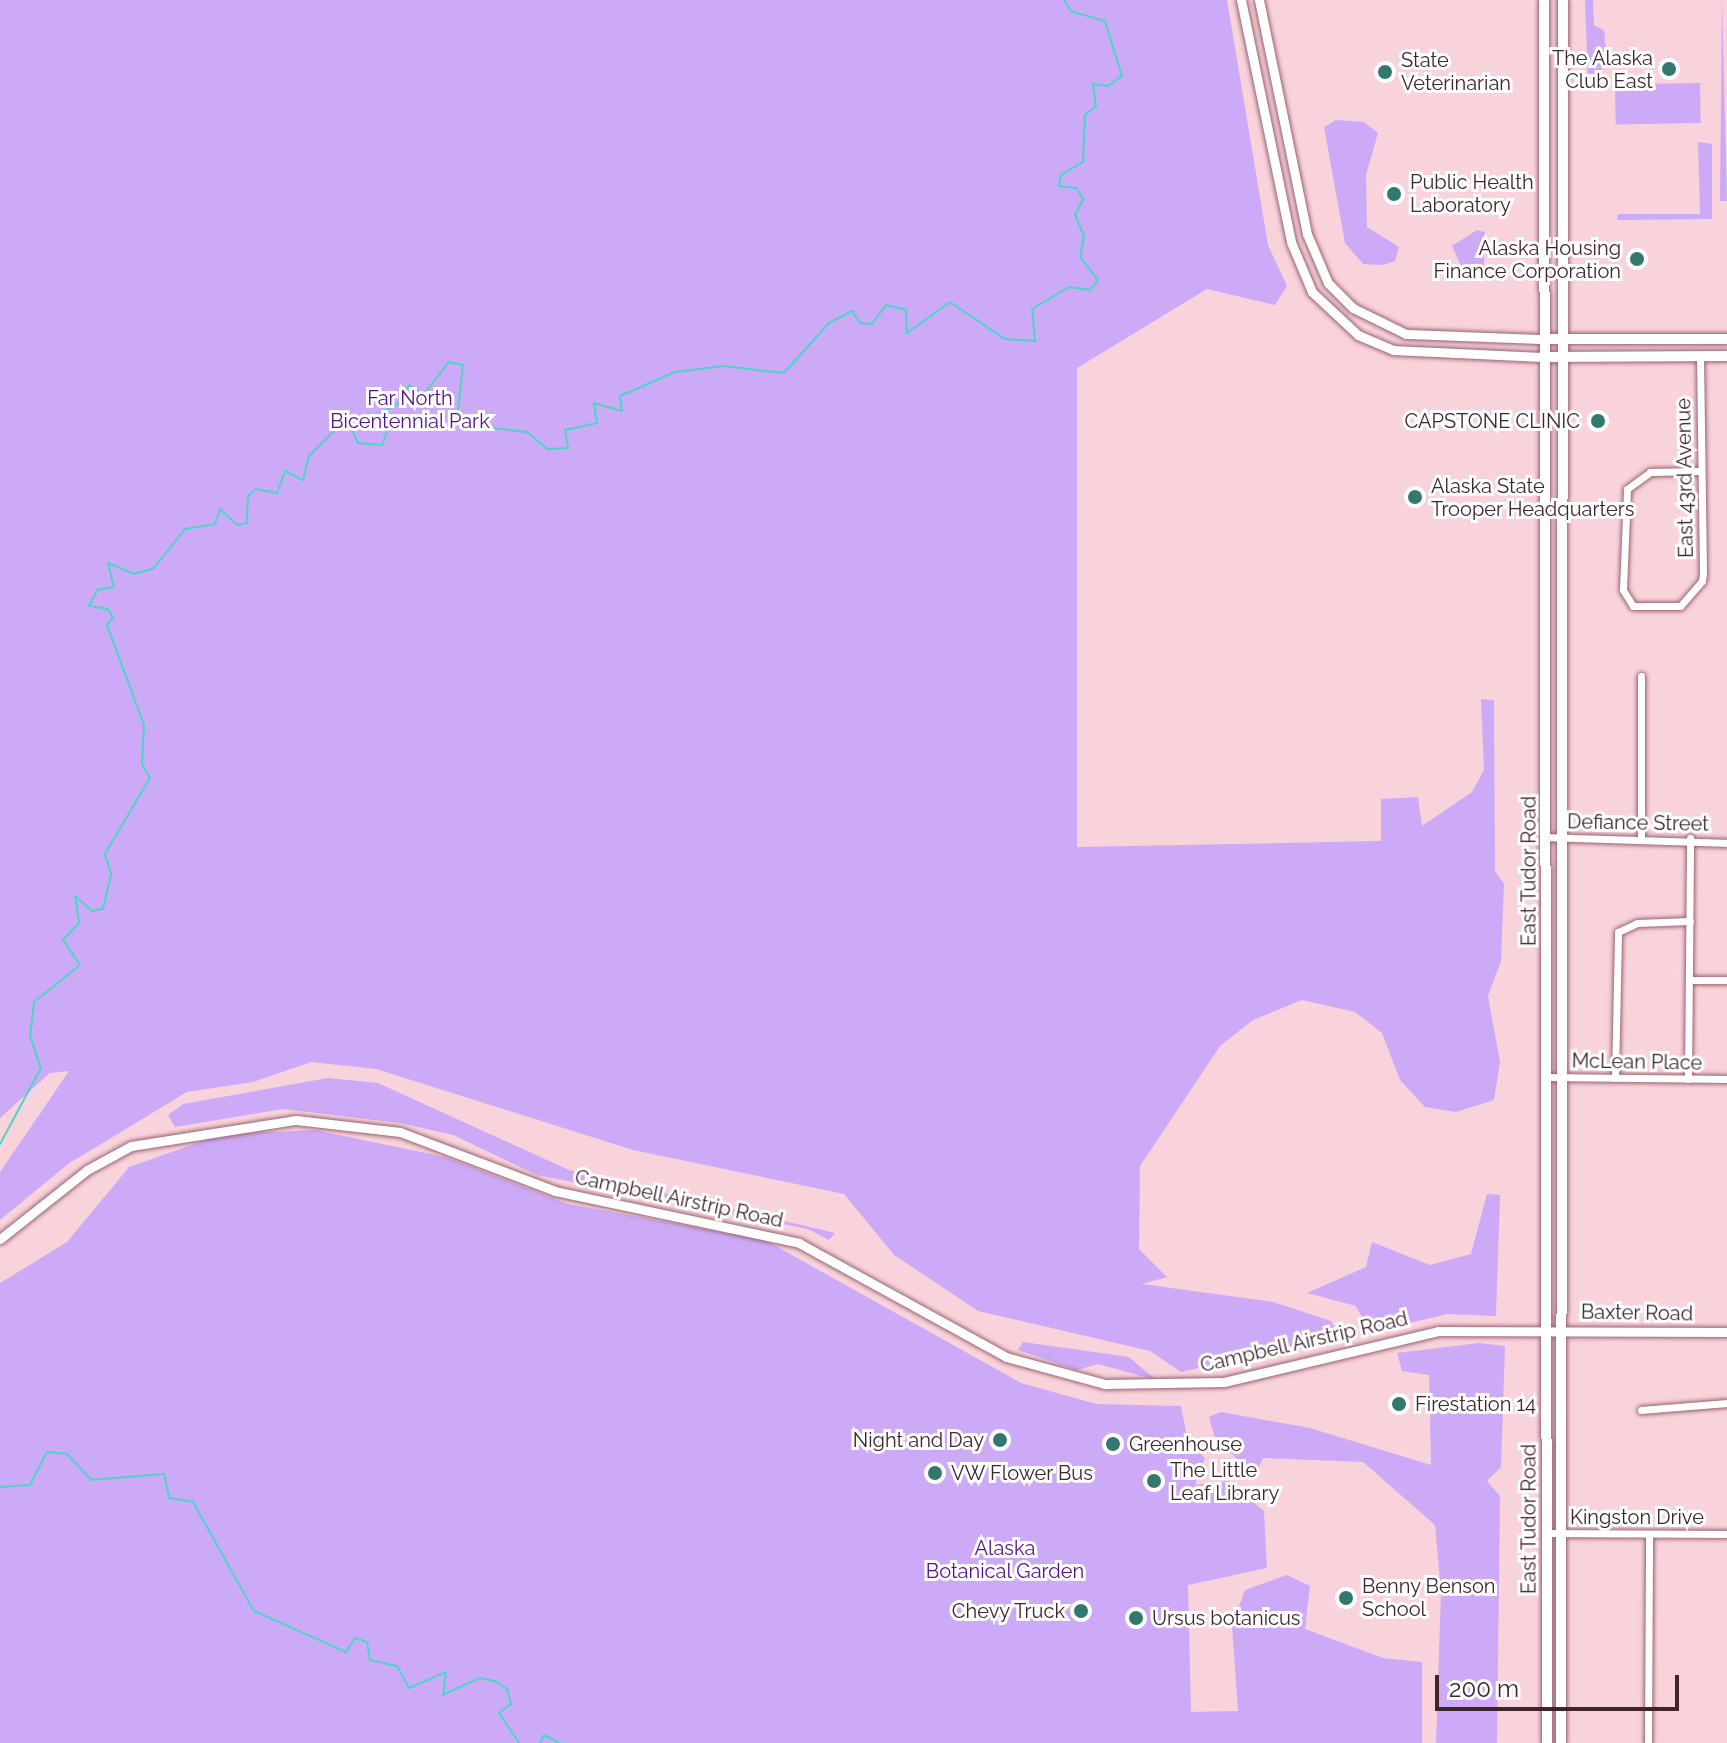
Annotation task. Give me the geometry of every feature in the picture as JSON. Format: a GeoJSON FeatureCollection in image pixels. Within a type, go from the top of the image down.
{"type":"FeatureCollection","features":[{"type":"Feature","properties":{"kind":"main road","name":"East Tudor Road"},"geometry":{"type":"LineString","coordinates":[[1544,0],[1542,357],[1547,837],[1547,1743]]}},
{"type":"Feature","properties":{"kind":"main road","name":"East Tudor Road"},"geometry":{"type":"LineString","coordinates":[[1561,1743],[1563,0]]}},
{"type":"Feature","properties":{"kind":"main road"},"geometry":{"type":"LineString","coordinates":[[1542,339],[1727,339]]}},
{"type":"Feature","properties":{"kind":"main road"},"geometry":{"type":"LineString","coordinates":[[1542,357],[1727,356]]}},
{"type":"Feature","properties":{"kind":"street"},"geometry":{"type":"LineString","coordinates":[[1241,0],[1291,242],[1312,292],[1358,335],[1393,350],[1542,357]]}},
{"type":"Feature","properties":{"kind":"street"},"geometry":{"type":"LineString","coordinates":[[1259,0],[1307,234],[1328,283],[1353,308],[1406,334],[1542,339]]}},
{"type":"Feature","properties":{"kind":"street","name":"East 43rd Avenue"},"geometry":{"type":"LineString","coordinates":[[1700,356],[1702,577],[1694,597],[1673,608],[1638,607],[1626,599],[1623,500],[1633,481],[1653,472],[1701,471]]}},
{"type":"Feature","properties":{"kind":"street"},"geometry":{"type":"LineString","coordinates":[[1641,676],[1641,837]]}},
{"type":"Feature","properties":{"kind":"street","name":"Defiance Street"},"geometry":{"type":"LineString","coordinates":[[1547,837],[1690,838],[1727,843]]}},
{"type":"Feature","properties":{"kind":"street"},"geometry":{"type":"LineString","coordinates":[[1688,1079],[1690,838]]}},
{"type":"Feature","properties":{"kind":"street"},"geometry":{"type":"LineString","coordinates":[[1615,1078],[1618,932],[1637,923],[1690,921]]}},
{"type":"Feature","properties":{"kind":"street"},"geometry":{"type":"LineString","coordinates":[[1690,980],[1727,980]]}},
{"type":"Feature","properties":{"kind":"street","name":"McLean Place"},"geometry":{"type":"LineString","coordinates":[[1547,1077],[1727,1079]]}},
{"type":"Feature","properties":{"kind":"street","name":"Campbell Airstrip Road"},"geometry":{"type":"LineString","coordinates":[[0,1239],[100,1161],[131,1146],[233,1126],[320,1121],[400,1132],[593,1200],[799,1243],[989,1349],[1073,1379],[1191,1386],[1421,1334],[1547,1330]]}},
{"type":"Feature","properties":{"kind":"street","name":"Baxter Road"},"geometry":{"type":"LineString","coordinates":[[1547,1330],[1727,1332]]}},
{"type":"Feature","properties":{"kind":"street"},"geometry":{"type":"LineString","coordinates":[[1641,1410],[1727,1403]]}},
{"type":"Feature","properties":{"kind":"street","name":"Kingston Drive"},"geometry":{"type":"LineString","coordinates":[[1547,1533],[1727,1534]]}},
{"type":"Feature","properties":{"kind":"street"},"geometry":{"type":"LineString","coordinates":[[1648,1743],[1649,1534]]}},
{"type":"Feature","properties":{"kind":"green space","name":"Far North Bicentennial Park"},"geometry":{"type":"Polygon","coordinates":[[[0,0],[1227,0],[1268,245],[1287,286],[1275,305],[1207,289],[1077,368],[1077,847],[1381,841],[1381,799],[1418,797],[1422,826],[1472,792],[1484,770],[1481,699],[1494,700],[1495,871],[1504,884],[1501,961],[1488,996],[1500,1062],[1494,1100],[1456,1112],[1425,1107],[1400,1080],[1382,1033],[1355,1012],[1302,1000],[1253,1020],[1220,1046],[1140,1166],[1139,1249],[1167,1277],[1142,1284],[1273,1302],[1331,1321],[1339,1336],[1181,1372],[1150,1351],[978,1311],[894,1255],[844,1194],[633,1150],[376,1069],[311,1062],[253,1082],[187,1092],[68,1164],[0,1220],[0,1172],[69,1071],[50,1073],[0,1118],[0,0]]]}},
{"type":"Feature","properties":{"kind":"green space"},"geometry":{"type":"Polygon","coordinates":[[[1585,0],[1593,0],[1594,25],[1604,30],[1606,50],[1601,74],[1588,82],[1585,0]]]}},
{"type":"Feature","properties":{"kind":"green space"},"geometry":{"type":"Polygon","coordinates":[[[1722,0],[1727,201],[1720,201],[1722,0]]]}},
{"type":"Feature","properties":{"kind":"green space"},"geometry":{"type":"Polygon","coordinates":[[[1700,83],[1701,123],[1616,124],[1615,84],[1700,83]]]}},
{"type":"Feature","properties":{"kind":"green space"},"geometry":{"type":"Polygon","coordinates":[[[1336,120],[1364,122],[1378,133],[1366,175],[1367,227],[1399,247],[1395,261],[1383,265],[1363,264],[1345,243],[1324,127],[1336,120]]]}},
{"type":"Feature","properties":{"kind":"green space"},"geometry":{"type":"Polygon","coordinates":[[[1698,142],[1712,144],[1712,219],[1617,220],[1618,214],[1700,214],[1698,142]]]}},
{"type":"Feature","properties":{"kind":"green space"},"geometry":{"type":"Polygon","coordinates":[[[1477,230],[1485,232],[1484,266],[1461,266],[1452,246],[1477,230]]]}},
{"type":"Feature","properties":{"kind":"green space"},"geometry":{"type":"Polygon","coordinates":[[[328,1078],[378,1083],[569,1170],[835,1233],[829,1240],[808,1229],[537,1175],[453,1135],[400,1123],[283,1109],[175,1127],[168,1115],[183,1104],[328,1078]]]}},
{"type":"Feature","properties":{"kind":"green space","name":"Alaska Botanical Garden"},"geometry":{"type":"Polygon","coordinates":[[[315,1130],[445,1157],[568,1204],[765,1240],[1021,1383],[1096,1404],[1181,1406],[1188,1442],[1205,1458],[1195,1485],[1229,1481],[1264,1511],[1267,1568],[1188,1585],[1191,1712],[1238,1711],[1232,1626],[1245,1590],[1287,1575],[1310,1586],[1305,1629],[1383,1658],[1422,1662],[1422,1743],[0,1743],[0,1283],[67,1242],[129,1167],[223,1134],[315,1130]]]}},
{"type":"Feature","properties":{"kind":"green space"},"geometry":{"type":"Polygon","coordinates":[[[1487,1194],[1500,1195],[1496,1316],[1448,1314],[1370,1332],[1356,1306],[1307,1293],[1366,1267],[1372,1242],[1430,1265],[1471,1254],[1487,1194]]]}},
{"type":"Feature","properties":{"kind":"green space"},"geometry":{"type":"Polygon","coordinates":[[[1023,1342],[1129,1357],[1156,1380],[1098,1364],[1077,1370],[1018,1350],[1023,1342]]]}},
{"type":"Feature","properties":{"kind":"green space"},"geometry":{"type":"Polygon","coordinates":[[[1479,1343],[1505,1346],[1501,1467],[1487,1481],[1500,1496],[1497,1743],[1436,1743],[1441,1592],[1435,1525],[1363,1462],[1263,1458],[1255,1476],[1215,1438],[1209,1417],[1221,1412],[1310,1428],[1431,1465],[1429,1375],[1402,1371],[1397,1353],[1479,1343]]]}},
{"type":"Feature","properties":{"kind":"waterway"},"geometry":{"type":"LineString","coordinates":[[0,1144],[41,1068],[30,1036],[34,1002],[80,965],[63,940],[79,923],[75,896],[92,911],[103,909],[111,873],[105,854],[150,778],[142,764],[144,725],[107,625],[113,618],[108,609],[89,606],[97,590],[114,587],[108,563],[134,574],[153,569],[185,529],[215,524],[220,509],[237,525],[247,523],[248,496],[256,489],[277,493],[285,471],[303,480],[309,456],[339,426],[349,423],[358,443],[382,445],[389,426],[379,414],[398,404],[409,385],[424,394],[449,362],[463,365],[458,411],[474,426],[527,432],[547,449],[568,448],[565,430],[597,423],[594,403],[622,411],[620,396],[675,372],[724,366],[784,373],[829,323],[852,311],[860,323],[872,324],[886,305],[906,310],[907,333],[950,302],[1005,339],[1035,341],[1032,309],[1069,287],[1090,290],[1098,280],[1080,257],[1084,236],[1075,215],[1083,199],[1076,188],[1059,186],[1061,175],[1083,162],[1085,115],[1096,106],[1093,84],[1108,86],[1122,76],[1105,21],[1071,11],[1064,0]]}},
{"type":"Feature","properties":{"kind":"waterway"},"geometry":{"type":"LineString","coordinates":[[0,1487],[30,1485],[47,1452],[67,1454],[91,1480],[164,1474],[169,1498],[193,1502],[254,1611],[346,1652],[355,1638],[367,1642],[370,1660],[397,1666],[409,1688],[446,1672],[443,1695],[479,1678],[495,1681],[507,1689],[511,1704],[499,1713],[519,1743]]}},
{"type":"Feature","properties":{"kind":"waterway"},"geometry":{"type":"LineString","coordinates":[[540,1743],[544,1735],[560,1743]]}},
{"type":"Feature","properties":{"kind":"place","name":"The Alaska Club East"},"geometry":{"type":"Point","coordinates":[1669,69]}},
{"type":"Feature","properties":{"kind":"place","name":"State Veterinarian"},"geometry":{"type":"Point","coordinates":[1385,72]}},
{"type":"Feature","properties":{"kind":"place","name":"Public Health Laboratory"},"geometry":{"type":"Point","coordinates":[1394,194]}},
{"type":"Feature","properties":{"kind":"place","name":"Alaska Housing Finance Corporation"},"geometry":{"type":"Point","coordinates":[1637,259]}},
{"type":"Feature","properties":{"kind":"place","name":"CAPSTONE CLINIC"},"geometry":{"type":"Point","coordinates":[1598,421]}},
{"type":"Feature","properties":{"kind":"place","name":"Alaska State Trooper Headquarters"},"geometry":{"type":"Point","coordinates":[1415,497]}},
{"type":"Feature","properties":{"kind":"place","name":"Firestation 14"},"geometry":{"type":"Point","coordinates":[1399,1404]}},
{"type":"Feature","properties":{"kind":"place","name":"Night and Day"},"geometry":{"type":"Point","coordinates":[1000,1440]}},
{"type":"Feature","properties":{"kind":"place","name":"Greenhouse"},"geometry":{"type":"Point","coordinates":[1113,1444]}},
{"type":"Feature","properties":{"kind":"place","name":"VW Flower Bus"},"geometry":{"type":"Point","coordinates":[935,1473]}},
{"type":"Feature","properties":{"kind":"place","name":"The Little Leaf Library"},"geometry":{"type":"Point","coordinates":[1154,1481]}},
{"type":"Feature","properties":{"kind":"place","name":"Benny Benson School"},"geometry":{"type":"Point","coordinates":[1346,1598]}},
{"type":"Feature","properties":{"kind":"place","name":"Chevy Truck"},"geometry":{"type":"Point","coordinates":[1081,1611]}},
{"type":"Feature","properties":{"kind":"place","name":"Ursus botanicus"},"geometry":{"type":"Point","coordinates":[1136,1618]}}]}
